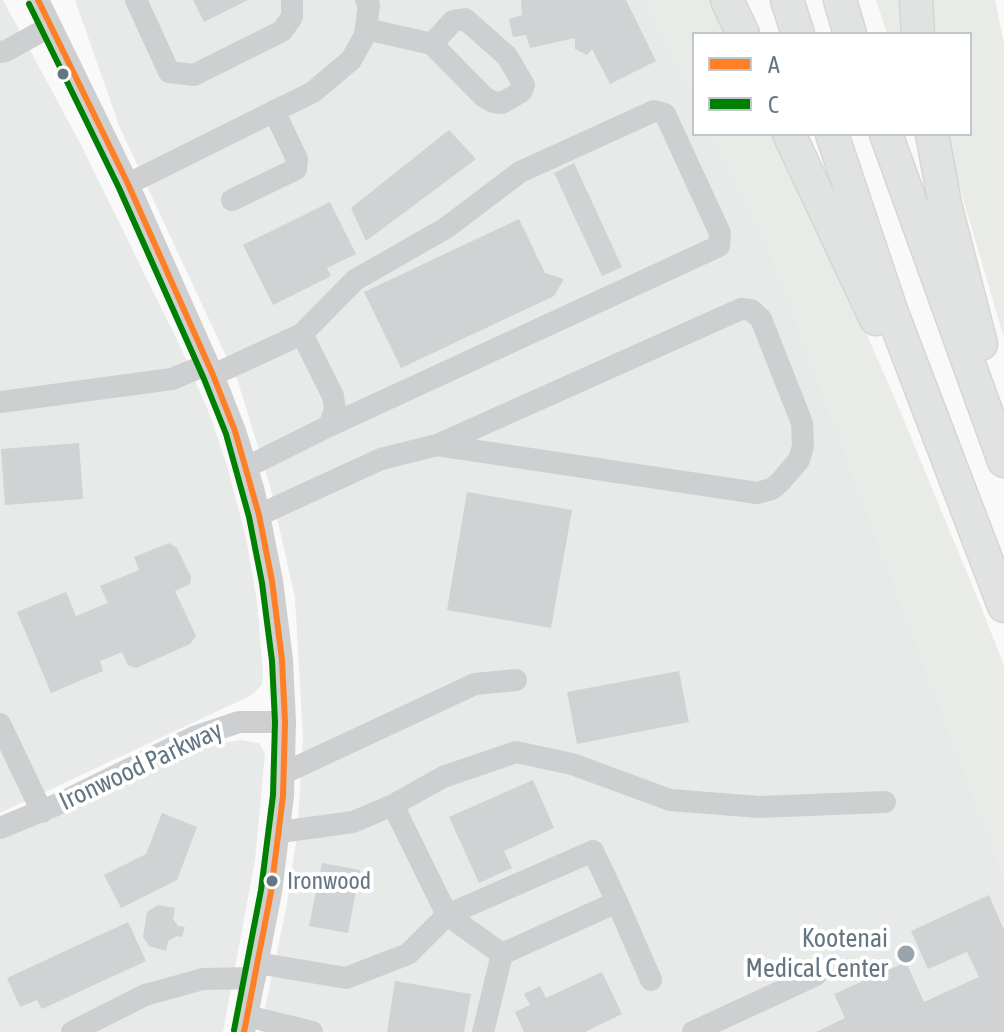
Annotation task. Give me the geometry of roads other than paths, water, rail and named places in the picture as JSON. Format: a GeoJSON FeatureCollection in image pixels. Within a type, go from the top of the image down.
{"type":"FeatureCollection","features":[{"type":"Feature","properties":{"kind":"highway"},"geometry":{"type":"LineString","coordinates":[[727,0],[742,32]]}},
{"type":"Feature","properties":{"kind":"highway"},"geometry":{"type":"LineString","coordinates":[[787,0],[797,32]]}},
{"type":"Feature","properties":{"kind":"highway"},"geometry":{"type":"LineString","coordinates":[[840,0],[849,32]]}},
{"type":"Feature","properties":{"kind":"highway"},"geometry":{"type":"LineString","coordinates":[[916,0],[918,32]]}},
{"type":"Feature","properties":{"kind":"highway"},"geometry":{"type":"LineString","coordinates":[[790,136],[966,509]]}},
{"type":"Feature","properties":{"kind":"highway"},"geometry":{"type":"LineString","coordinates":[[833,136],[892,313],[1004,606]]}},
{"type":"Feature","properties":{"kind":"highway"},"geometry":{"type":"LineString","coordinates":[[887,136],[1004,461]]}},
{"type":"Feature","properties":{"kind":"highway"},"geometry":{"type":"LineString","coordinates":[[932,136],[945,204],[977,327],[1004,452]]}},
{"type":"Feature","properties":{"kind":"street"},"geometry":{"type":"LineString","coordinates":[[38,0],[128,184],[210,370],[247,467],[274,597],[285,722],[280,832],[245,1024],[312,1032]]}},
{"type":"Feature","properties":{"kind":"street"},"geometry":{"type":"LineString","coordinates":[[136,0],[169,72],[194,75],[282,31],[292,17],[292,0]]}},
{"type":"Feature","properties":{"kind":"street"},"geometry":{"type":"LineString","coordinates":[[128,184],[313,92],[351,60],[366,29],[369,5],[366,0]]}},
{"type":"Feature","properties":{"kind":"street"},"geometry":{"type":"LineString","coordinates":[[0,52],[51,26]]}},
{"type":"Feature","properties":{"kind":"street"},"geometry":{"type":"LineString","coordinates":[[366,29],[432,44]]}},
{"type":"Feature","properties":{"kind":"street"},"geometry":{"type":"LineString","coordinates":[[232,200],[296,169],[297,159],[274,111]]}},
{"type":"Feature","properties":{"kind":"street"},"geometry":{"type":"LineString","coordinates":[[0,402],[172,379],[210,370],[302,334],[355,280],[446,228],[520,172],[654,111],[665,114],[720,233],[719,246],[247,467]]}},
{"type":"Feature","properties":{"kind":"street"},"geometry":{"type":"LineString","coordinates":[[259,515],[381,459],[437,445],[741,309],[751,310],[761,319],[802,423],[803,446],[799,460],[780,482],[772,489],[757,493],[437,445]]}},
{"type":"Feature","properties":{"kind":"street"},"geometry":{"type":"LineString","coordinates":[[302,334],[333,396],[335,410],[329,426]]}},
{"type":"Feature","properties":{"kind":"street"},"geometry":{"type":"LineString","coordinates":[[284,773],[475,684],[516,680]]}},
{"type":"Feature","properties":{"kind":"street","name":"Ironwood Parkway"},"geometry":{"type":"LineString","coordinates":[[0,828],[42,812],[208,732],[239,722],[285,722]]}},
{"type":"Feature","properties":{"kind":"street"},"geometry":{"type":"LineString","coordinates":[[0,724],[42,812]]}},
{"type":"Feature","properties":{"kind":"street"},"geometry":{"type":"LineString","coordinates":[[280,832],[353,822],[393,805],[443,777],[516,752],[572,764],[670,800],[759,807],[885,802]]}},
{"type":"Feature","properties":{"kind":"street"},"geometry":{"type":"LineString","coordinates":[[393,805],[447,915],[502,954]]}},
{"type":"Feature","properties":{"kind":"street"},"geometry":{"type":"LineString","coordinates":[[72,1032],[145,995],[203,979],[256,971],[346,978],[408,954],[447,915],[593,851],[651,980]]}},
{"type":"Feature","properties":{"kind":"street"},"geometry":{"type":"LineString","coordinates":[[502,954],[617,902]]}},
{"type":"Feature","properties":{"kind":"street"},"geometry":{"type":"LineString","coordinates":[[483,1032],[502,954]]}},
{"type":"Feature","properties":{"kind":"street"},"geometry":{"type":"LineString","coordinates":[[693,1032],[816,975]]}},
{"type":"Feature","properties":{"kind":"place","name":"Ironwood"},"geometry":{"type":"Point","coordinates":[272,881]}},
{"type":"Feature","properties":{"kind":"place","name":"Kootenai Medical Center"},"geometry":{"type":"Point","coordinates":[906,954]}}]}
